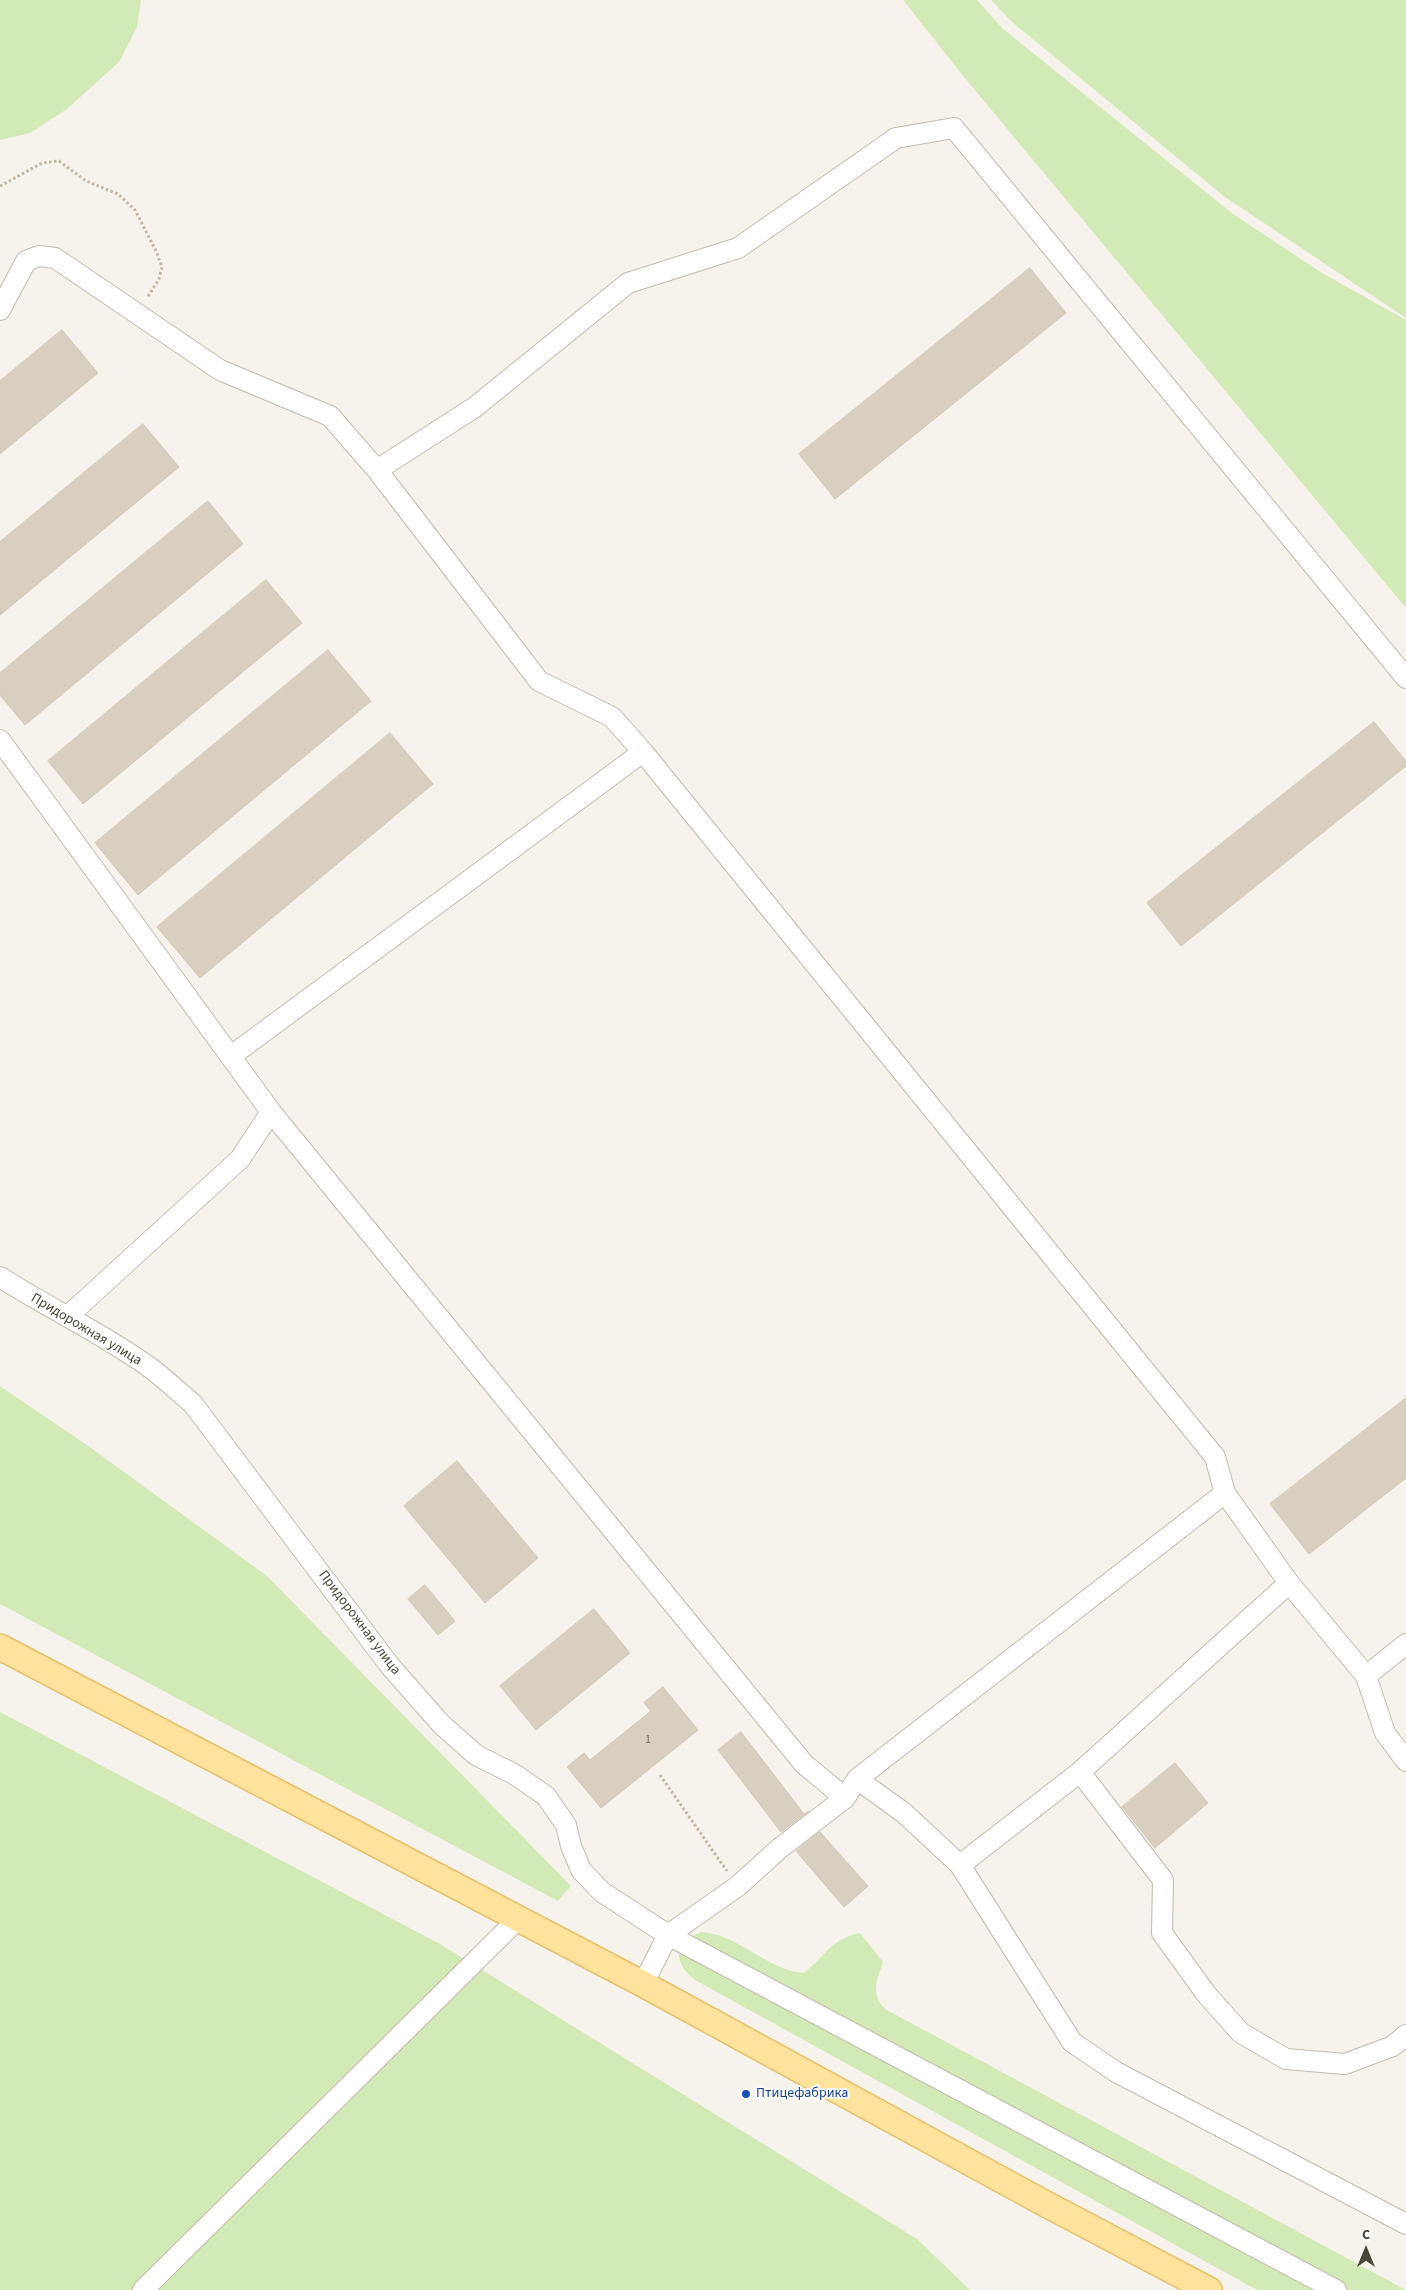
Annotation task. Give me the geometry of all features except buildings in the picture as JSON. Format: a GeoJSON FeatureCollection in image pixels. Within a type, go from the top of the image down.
{"type":"FeatureCollection","features":[{"type":"Feature","properties":{"kind":"main road"},"geometry":{"type":"LineString","coordinates":[[0,1647],[519,1918],[1209,2290]]}},
{"type":"Feature","properties":{"kind":"street"},"geometry":{"type":"LineString","coordinates":[[377,470],[476,407],[628,283],[738,248],[896,138],[954,128],[1406,678]]}},
{"type":"Feature","properties":{"kind":"street"},"geometry":{"type":"LineString","coordinates":[[0,310],[26,261],[38,256],[55,258],[220,370],[330,416],[377,470],[539,681],[612,717],[642,752],[1215,1457],[1225,1493],[1289,1583],[1366,1676],[1385,1733],[1406,1761]]}},
{"type":"Feature","properties":{"kind":"street"},"geometry":{"type":"LineString","coordinates":[[0,740],[271,1112],[804,1764],[845,1798]]}},
{"type":"Feature","properties":{"kind":"street"},"geometry":{"type":"LineString","coordinates":[[230,1056],[642,752]]}},
{"type":"Feature","properties":{"kind":"street"},"geometry":{"type":"LineString","coordinates":[[68,1316],[240,1159],[271,1112]]}},
{"type":"Feature","properties":{"kind":"street","name":"Придорожная улица"},"geometry":{"type":"LineString","coordinates":[[0,1277],[37,1301],[68,1316],[152,1369],[193,1404],[390,1666],[441,1724],[476,1755],[514,1774],[546,1796],[566,1825],[571,1846],[581,1870],[602,1892],[668,1935],[1336,2290]]}},
{"type":"Feature","properties":{"kind":"street"},"geometry":{"type":"LineString","coordinates":[[643,1984],[668,1935],[738,1886],[780,1848],[845,1798],[857,1779],[1225,1493]]}},
{"type":"Feature","properties":{"kind":"street"},"geometry":{"type":"LineString","coordinates":[[960,1865],[1080,1772],[1289,1583]]}},
{"type":"Feature","properties":{"kind":"street"},"geometry":{"type":"LineString","coordinates":[[1366,1676],[1406,1644]]}},
{"type":"Feature","properties":{"kind":"street"},"geometry":{"type":"LineString","coordinates":[[1080,1772],[1163,1880],[1162,1933],[1207,1995],[1242,2033],[1286,2059],[1345,2064],[1393,2046],[1406,2035]]}},
{"type":"Feature","properties":{"kind":"street"},"geometry":{"type":"LineString","coordinates":[[857,1779],[904,1813],[960,1865],[1072,2042],[1116,2072],[1406,2224]]}},
{"type":"Feature","properties":{"kind":"street"},"geometry":{"type":"LineString","coordinates":[[143,2290],[519,1918]]}},
{"type":"Feature","properties":{"kind":"path"},"geometry":{"type":"LineString","coordinates":[[0,186],[42,163],[59,161],[86,181],[118,194],[135,210],[162,267],[159,279],[147,297],[144,307],[145,319]]}},
{"type":"Feature","properties":{"kind":"path"},"geometry":{"type":"LineString","coordinates":[[660,1775],[738,1886]]}},
{"type":"Feature","properties":{"kind":"green space"},"geometry":{"type":"Polygon","coordinates":[[[0,0],[141,0],[137,27],[119,62],[67,109],[30,133],[0,140],[0,0]]]}},
{"type":"Feature","properties":{"kind":"green space"},"geometry":{"type":"Polygon","coordinates":[[[903,0],[977,0],[1002,28],[1233,214],[1322,273],[1406,320],[1406,608],[964,77],[903,0]]]}},
{"type":"Feature","properties":{"kind":"green space"},"geometry":{"type":"Polygon","coordinates":[[[991,0],[1406,0],[1406,318],[1225,197],[1012,22],[991,0]]]}},
{"type":"Feature","properties":{"kind":"green space"},"geometry":{"type":"Polygon","coordinates":[[[0,1386],[91,1448],[267,1576],[571,1886],[558,1901],[0,1604],[0,1386]]]}},
{"type":"Feature","properties":{"kind":"green space"},"geometry":{"type":"Polygon","coordinates":[[[0,1712],[440,1944],[917,2239],[970,2290],[0,2290],[0,1712]]]}},
{"type":"Feature","properties":{"kind":"green space"},"geometry":{"type":"Polygon","coordinates":[[[701,1932],[715,1934],[740,1945],[777,1966],[803,1973],[840,1940],[860,1933],[883,1962],[877,1981],[876,1992],[880,2003],[885,2009],[1406,2290],[1257,2290],[695,1980],[683,1967],[679,1954],[685,1942],[701,1932]]]}},
{"type":"Feature","properties":{"kind":"place","name":"Птицефабрика"},"geometry":{"type":"Point","coordinates":[746,2094]}}]}
